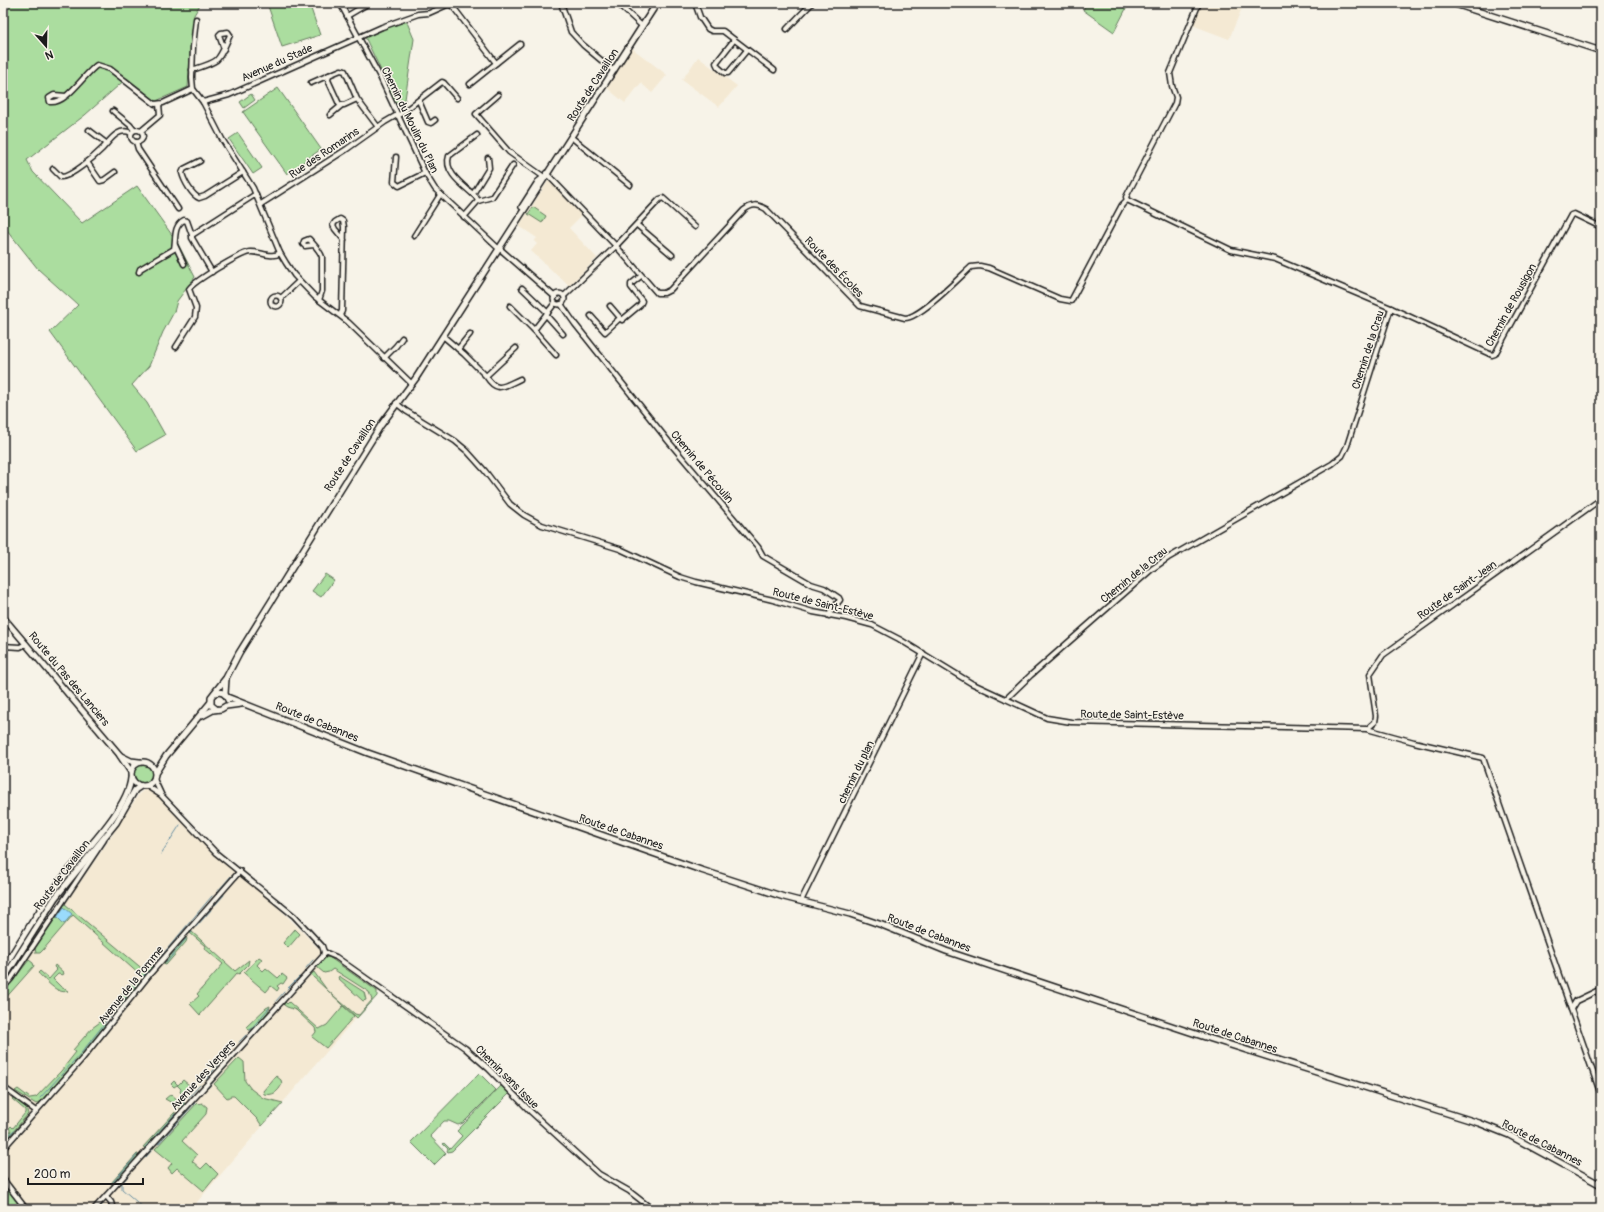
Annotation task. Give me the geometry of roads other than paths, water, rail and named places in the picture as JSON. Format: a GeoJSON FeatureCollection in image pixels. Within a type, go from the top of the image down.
{"type":"FeatureCollection","features":[{"type":"Feature","properties":{"kind":"main road","name":"Route de Cavaillon"},"geometry":{"type":"LineString","coordinates":[[215,692],[226,678],[239,652],[270,601],[372,438],[396,403],[412,384],[499,248],[502,238],[538,182],[545,175],[571,137],[657,3]]}},
{"type":"Feature","properties":{"kind":"main road"},"geometry":{"type":"LineString","coordinates":[[1452,3],[1601,51]]}},
{"type":"Feature","properties":{"kind":"main road","name":"Route du Pas des Lanciers"},"geometry":{"type":"LineString","coordinates":[[3,616],[119,754],[131,772]]}},
{"type":"Feature","properties":{"kind":"main road","name":"Route de Cavaillon"},"geometry":{"type":"LineString","coordinates":[[226,678],[226,695]]}},
{"type":"Feature","properties":{"kind":"main road"},"geometry":{"type":"LineString","coordinates":[[156,772],[151,764],[144,761],[134,765],[131,772],[135,784],[148,786],[154,779],[156,772],[166,756],[198,719],[210,703],[211,697],[215,692],[220,692],[226,695],[228,702],[226,706],[222,709],[216,709],[198,719]]}},
{"type":"Feature","properties":{"kind":"main road","name":"Route de Cabannes"},"geometry":{"type":"LineString","coordinates":[[226,695],[368,753],[701,870],[856,916],[946,951],[1190,1032],[1479,1123],[1509,1135],[1601,1185]]}},
{"type":"Feature","properties":{"kind":"main road"},"geometry":{"type":"LineString","coordinates":[[210,703],[212,707],[216,709]]}},
{"type":"Feature","properties":{"kind":"main road","name":"Route de Cabannes"},"geometry":{"type":"LineString","coordinates":[[226,706],[232,704],[247,704]]}},
{"type":"Feature","properties":{"kind":"main road","name":"Route du Pas des Lanciers"},"geometry":{"type":"LineString","coordinates":[[119,754],[131,761],[139,762]]}},
{"type":"Feature","properties":{"kind":"main road"},"geometry":{"type":"LineString","coordinates":[[151,764],[166,756]]}},
{"type":"Feature","properties":{"kind":"main road","name":"Route de Cavaillon"},"geometry":{"type":"LineString","coordinates":[[3,969],[54,889],[118,810],[129,790],[132,778]]}},
{"type":"Feature","properties":{"kind":"main road","name":"Route de Cavaillon"},"geometry":{"type":"LineString","coordinates":[[3,980],[55,898],[116,823],[136,790],[141,786]]}},
{"type":"Feature","properties":{"kind":"street","name":"Chemin du Moulin du Plan"},"geometry":{"type":"LineString","coordinates":[[340,3],[380,77],[425,173],[440,195],[499,248]]}},
{"type":"Feature","properties":{"kind":"street"},"geometry":{"type":"LineString","coordinates":[[347,16],[369,3]]}},
{"type":"Feature","properties":{"kind":"street"},"geometry":{"type":"LineString","coordinates":[[561,3],[571,32],[583,45],[614,71]]}},
{"type":"Feature","properties":{"kind":"street"},"geometry":{"type":"LineString","coordinates":[[617,3],[642,26]]}},
{"type":"Feature","properties":{"kind":"street"},"geometry":{"type":"LineString","coordinates":[[695,3],[700,17],[708,29],[723,31],[774,70]]}},
{"type":"Feature","properties":{"kind":"street"},"geometry":{"type":"LineString","coordinates":[[787,29],[812,3]]}},
{"type":"Feature","properties":{"kind":"street"},"geometry":{"type":"LineString","coordinates":[[1127,200],[1126,197],[1175,103],[1176,98],[1170,73],[1199,3]]}},
{"type":"Feature","properties":{"kind":"street","name":"Avenue du Stade"},"geometry":{"type":"LineString","coordinates":[[203,102],[229,95],[358,38],[418,14],[428,13],[451,5],[496,63]]}},
{"type":"Feature","properties":{"kind":"street"},"geometry":{"type":"LineString","coordinates":[[196,19],[193,42],[193,89],[203,102],[222,139],[256,194],[280,253],[299,281],[319,300],[340,315],[412,384]]}},
{"type":"Feature","properties":{"kind":"street"},"geometry":{"type":"LineString","coordinates":[[734,40],[716,63],[718,67],[728,73],[747,50]]}},
{"type":"Feature","properties":{"kind":"street"},"geometry":{"type":"LineString","coordinates":[[470,84],[520,44]]}},
{"type":"Feature","properties":{"kind":"street"},"geometry":{"type":"LineString","coordinates":[[192,70],[216,61],[221,56],[224,49]]}},
{"type":"Feature","properties":{"kind":"street"},"geometry":{"type":"LineString","coordinates":[[66,96],[97,65],[110,69],[155,104],[159,104],[193,89]]}},
{"type":"Feature","properties":{"kind":"street"},"geometry":{"type":"LineString","coordinates":[[311,82],[341,70],[345,71],[357,99],[378,127]]}},
{"type":"Feature","properties":{"kind":"street"},"geometry":{"type":"LineString","coordinates":[[329,76],[328,80],[337,102],[342,105]]}},
{"type":"Feature","properties":{"kind":"street","name":"Rue des Romarins"},"geometry":{"type":"LineString","coordinates":[[261,204],[347,149],[378,127],[398,116],[442,82],[457,98]]}},
{"type":"Feature","properties":{"kind":"street","name":"Route des Écoles"},"geometry":{"type":"LineString","coordinates":[[498,95],[476,114],[509,152],[545,175],[563,189],[657,293],[664,293],[670,290],[744,210],[755,205],[766,209],[860,306],[866,308],[910,318],[924,309],[971,267],[980,266],[988,268],[1060,299],[1071,301],[1122,205],[1127,200]]}},
{"type":"Feature","properties":{"kind":"street"},"geometry":{"type":"LineString","coordinates":[[330,115],[342,105],[357,99]]}},
{"type":"Feature","properties":{"kind":"street"},"geometry":{"type":"LineString","coordinates":[[419,100],[428,122],[431,123],[435,120]]}},
{"type":"Feature","properties":{"kind":"street"},"geometry":{"type":"LineString","coordinates":[[53,169],[61,177],[66,177],[102,149],[106,143],[123,132],[141,131],[160,115],[159,104]]}},
{"type":"Feature","properties":{"kind":"street"},"geometry":{"type":"LineString","coordinates":[[113,111],[130,125],[133,132],[132,139],[136,142],[138,149],[178,208]]}},
{"type":"Feature","properties":{"kind":"street"},"geometry":{"type":"LineString","coordinates":[[89,130],[106,143]]}},
{"type":"Feature","properties":{"kind":"street"},"geometry":{"type":"LineString","coordinates":[[136,142],[141,141],[143,138],[141,131]]}},
{"type":"Feature","properties":{"kind":"street"},"geometry":{"type":"LineString","coordinates":[[477,135],[449,156],[448,165],[450,171],[473,194],[478,202]]}},
{"type":"Feature","properties":{"kind":"street"},"geometry":{"type":"LineString","coordinates":[[571,137],[630,185]]}},
{"type":"Feature","properties":{"kind":"street"},"geometry":{"type":"LineString","coordinates":[[396,157],[394,182],[396,185],[399,186],[425,173]]}},
{"type":"Feature","properties":{"kind":"street"},"geometry":{"type":"LineString","coordinates":[[473,194],[489,168],[488,158]]}},
{"type":"Feature","properties":{"kind":"street"},"geometry":{"type":"LineString","coordinates":[[200,161],[184,169],[182,173],[195,195],[199,198],[243,172]]}},
{"type":"Feature","properties":{"kind":"street"},"geometry":{"type":"LineString","coordinates":[[86,162],[100,181],[104,180],[115,172]]}},
{"type":"Feature","properties":{"kind":"street"},"geometry":{"type":"LineString","coordinates":[[464,217],[478,202],[492,197],[514,164]]}},
{"type":"Feature","properties":{"kind":"street"},"geometry":{"type":"LineString","coordinates":[[192,235],[256,194]]}},
{"type":"Feature","properties":{"kind":"street"},"geometry":{"type":"LineString","coordinates":[[414,236],[440,195]]}},
{"type":"Feature","properties":{"kind":"street"},"geometry":{"type":"LineString","coordinates":[[555,303],[561,304],[564,302],[564,296],[663,198],[695,227]]}},
{"type":"Feature","properties":{"kind":"street","name":"Chemin de la Crau"},"geometry":{"type":"LineString","coordinates":[[1006,699],[1142,578],[1168,558],[1299,484],[1342,456],[1347,446],[1392,308],[1275,259],[1231,250],[1127,200]]}},
{"type":"Feature","properties":{"kind":"street","name":"Chemin de Rousigon"},"geometry":{"type":"LineString","coordinates":[[1392,308],[1492,355],[1495,354],[1571,215],[1574,214],[1601,227]]}},
{"type":"Feature","properties":{"kind":"street"},"geometry":{"type":"LineString","coordinates":[[340,315],[342,311],[344,240],[344,227],[343,221],[340,219],[333,225],[335,230],[344,240]]}},
{"type":"Feature","properties":{"kind":"street"},"geometry":{"type":"LineString","coordinates":[[139,272],[140,269],[172,250],[175,245],[178,226],[182,221],[187,221],[192,238],[212,272]]}},
{"type":"Feature","properties":{"kind":"street"},"geometry":{"type":"LineString","coordinates":[[637,224],[672,255]]}},
{"type":"Feature","properties":{"kind":"street"},"geometry":{"type":"LineString","coordinates":[[175,245],[184,264]]}},
{"type":"Feature","properties":{"kind":"street"},"geometry":{"type":"LineString","coordinates":[[314,245],[322,257],[322,291],[319,300]]}},
{"type":"Feature","properties":{"kind":"street"},"geometry":{"type":"LineString","coordinates":[[499,248],[555,297],[555,303],[534,330]]}},
{"type":"Feature","properties":{"kind":"street"},"geometry":{"type":"LineString","coordinates":[[176,347],[195,317],[196,308],[189,289],[194,283],[248,252],[276,255],[280,253]]}},
{"type":"Feature","properties":{"kind":"street"},"geometry":{"type":"LineString","coordinates":[[591,316],[605,332],[620,318],[622,320],[640,305],[642,301],[631,287],[631,284],[641,276]]}},
{"type":"Feature","properties":{"kind":"street"},"geometry":{"type":"LineString","coordinates":[[281,298],[299,281]]}},
{"type":"Feature","properties":{"kind":"street"},"geometry":{"type":"LineString","coordinates":[[522,288],[547,314],[563,334]]}},
{"type":"Feature","properties":{"kind":"street"},"geometry":{"type":"LineString","coordinates":[[555,297],[559,294],[564,296]]}},
{"type":"Feature","properties":{"kind":"street","name":"Chemin de Pécoulin"},"geometry":{"type":"LineString","coordinates":[[561,304],[674,447],[758,547],[763,556],[811,584],[824,588],[839,598],[840,600],[829,616]]}},
{"type":"Feature","properties":{"kind":"street"},"geometry":{"type":"LineString","coordinates":[[510,306],[556,355]]}},
{"type":"Feature","properties":{"kind":"street"},"geometry":{"type":"LineString","coordinates":[[610,306],[620,318]]}},
{"type":"Feature","properties":{"kind":"street"},"geometry":{"type":"LineString","coordinates":[[458,349],[470,334]]}},
{"type":"Feature","properties":{"kind":"street"},"geometry":{"type":"LineString","coordinates":[[442,336],[486,376],[492,386],[501,387],[520,379]]}},
{"type":"Feature","properties":{"kind":"street"},"geometry":{"type":"LineString","coordinates":[[384,358],[402,338]]}},
{"type":"Feature","properties":{"kind":"street"},"geometry":{"type":"LineString","coordinates":[[486,376],[516,348]]}},
{"type":"Feature","properties":{"kind":"street","name":"Route de Saint-Estève"},"geometry":{"type":"LineString","coordinates":[[396,403],[406,411],[455,441],[467,451],[485,471],[510,504],[524,515],[542,525],[620,549],[680,577],[696,582],[773,600],[829,616],[846,618],[872,625],[971,683],[1047,718],[1071,722],[1367,729],[1421,744],[1483,758],[1571,1009]]}},
{"type":"Feature","properties":{"kind":"street","name":"Route de Saint-Jean"},"geometry":{"type":"LineString","coordinates":[[1367,729],[1375,722],[1376,716],[1370,674],[1383,655],[1601,499]]}},
{"type":"Feature","properties":{"kind":"street"},"geometry":{"type":"LineString","coordinates":[[3,646],[20,647],[26,644]]}},
{"type":"Feature","properties":{"kind":"street","name":"chemin du plan"},"geometry":{"type":"LineString","coordinates":[[802,899],[923,654]]}},
{"type":"Feature","properties":{"kind":"street"},"geometry":{"type":"LineString","coordinates":[[154,779],[161,795]]}},
{"type":"Feature","properties":{"kind":"street"},"geometry":{"type":"LineString","coordinates":[[148,786],[161,795],[216,853],[294,916],[322,946],[324,952]]}},
{"type":"Feature","properties":{"kind":"street"},"geometry":{"type":"LineString","coordinates":[[3,988],[12,979],[116,823]]}},
{"type":"Feature","properties":{"kind":"street","name":"Avenue de la Pomme"},"geometry":{"type":"LineString","coordinates":[[3,1149],[82,1059],[150,974],[240,871]]}},
{"type":"Feature","properties":{"kind":"street","name":"Avenue des Vergers"},"geometry":{"type":"LineString","coordinates":[[94,1209],[323,956],[324,952]]}},
{"type":"Feature","properties":{"kind":"street","name":"Chemin sans Issue"},"geometry":{"type":"LineString","coordinates":[[324,952],[336,957],[465,1048],[489,1069],[530,1112],[599,1174],[630,1191],[652,1209]]}},
{"type":"Feature","properties":{"kind":"street"},"geometry":{"type":"LineString","coordinates":[[1601,989],[1576,1001],[1571,1009],[1601,1095]]}},
{"type":"Feature","properties":{"kind":"street"},"geometry":{"type":"LineString","coordinates":[[3,1087],[36,1111]]}},
{"type":"Feature","properties":{"kind":"street"},"geometry":{"type":"LineString","coordinates":[[3,1179],[25,1209]]}},
{"type":"Feature","properties":{"kind":"street"},"geometry":{"type":"LineString","coordinates":[[106,1196],[111,1202],[113,1209]]}},
{"type":"Feature","properties":{"kind":"water"},"geometry":{"type":"Polygon","coordinates":[[[64,907],[72,914],[64,924],[57,917],[64,907]]]}},
{"type":"Feature","properties":{"kind":"waterway"},"geometry":{"type":"LineString","coordinates":[[161,854],[180,825]]}},
{"type":"Feature","properties":{"kind":"waterway"},"geometry":{"type":"LineString","coordinates":[[217,892],[231,876]]}},
{"type":"Feature","properties":{"kind":"waterway"},"geometry":{"type":"LineString","coordinates":[[215,905],[224,895]]}},
{"type":"Feature","properties":{"kind":"waterway"},"geometry":{"type":"LineString","coordinates":[[157,961],[212,896]]}},
{"type":"Feature","properties":{"kind":"waterway"},"geometry":{"type":"LineString","coordinates":[[196,927],[211,910]]}},
{"type":"Feature","properties":{"kind":"waterway"},"geometry":{"type":"LineString","coordinates":[[166,963],[186,939]]}},
{"type":"Feature","properties":{"kind":"waterway"},"geometry":{"type":"LineString","coordinates":[[306,968],[313,960]]}},
{"type":"Feature","properties":{"kind":"waterway"},"geometry":{"type":"LineString","coordinates":[[318,966],[322,961]]}},
{"type":"Feature","properties":{"kind":"waterway"},"geometry":{"type":"LineString","coordinates":[[143,976],[152,967]]}},
{"type":"Feature","properties":{"kind":"waterway"},"geometry":{"type":"LineString","coordinates":[[310,974],[313,971]]}},
{"type":"Feature","properties":{"kind":"waterway"},"geometry":{"type":"LineString","coordinates":[[287,989],[299,977]]}},
{"type":"Feature","properties":{"kind":"waterway"},"geometry":{"type":"LineString","coordinates":[[293,993],[304,981]]}},
{"type":"Feature","properties":{"kind":"waterway"},"geometry":{"type":"LineString","coordinates":[[40,1098],[82,1052],[137,982]]}},
{"type":"Feature","properties":{"kind":"waterway"},"geometry":{"type":"LineString","coordinates":[[276,1001],[284,992]]}},
{"type":"Feature","properties":{"kind":"waterway"},"geometry":{"type":"LineString","coordinates":[[250,1030],[269,1008]]}},
{"type":"Feature","properties":{"kind":"waterway"},"geometry":{"type":"LineString","coordinates":[[208,1088],[262,1027]]}},
{"type":"Feature","properties":{"kind":"waterway"},"geometry":{"type":"LineString","coordinates":[[239,1042],[246,1035]]}},
{"type":"Feature","properties":{"kind":"waterway"},"geometry":{"type":"LineString","coordinates":[[206,1079],[220,1063]]}},
{"type":"Feature","properties":{"kind":"waterway"},"geometry":{"type":"LineString","coordinates":[[188,1098],[200,1085]]}},
{"type":"Feature","properties":{"kind":"waterway"},"geometry":{"type":"LineString","coordinates":[[180,1107],[184,1102]]}},
{"type":"Feature","properties":{"kind":"waterway"},"geometry":{"type":"LineString","coordinates":[[158,1144],[195,1103]]}},
{"type":"Feature","properties":{"kind":"waterway"},"geometry":{"type":"LineString","coordinates":[[145,1147],[175,1114]]}},
{"type":"Feature","properties":{"kind":"waterway"},"geometry":{"type":"LineString","coordinates":[[3,1142],[14,1130]]}},
{"type":"Feature","properties":{"kind":"waterway"},"geometry":{"type":"LineString","coordinates":[[145,1158],[153,1149]]}},
{"type":"Feature","properties":{"kind":"waterway"},"geometry":{"type":"LineString","coordinates":[[113,1182],[137,1155]]}},
{"type":"Feature","properties":{"kind":"waterway"},"geometry":{"type":"LineString","coordinates":[[135,1168],[139,1164]]}},
{"type":"Feature","properties":{"kind":"waterway"},"geometry":{"type":"LineString","coordinates":[[130,1174],[122,1183],[122,1189],[145,1209]]}},
{"type":"Feature","properties":{"kind":"waterway"},"geometry":{"type":"LineString","coordinates":[[99,1209],[103,1204]]}}]}
